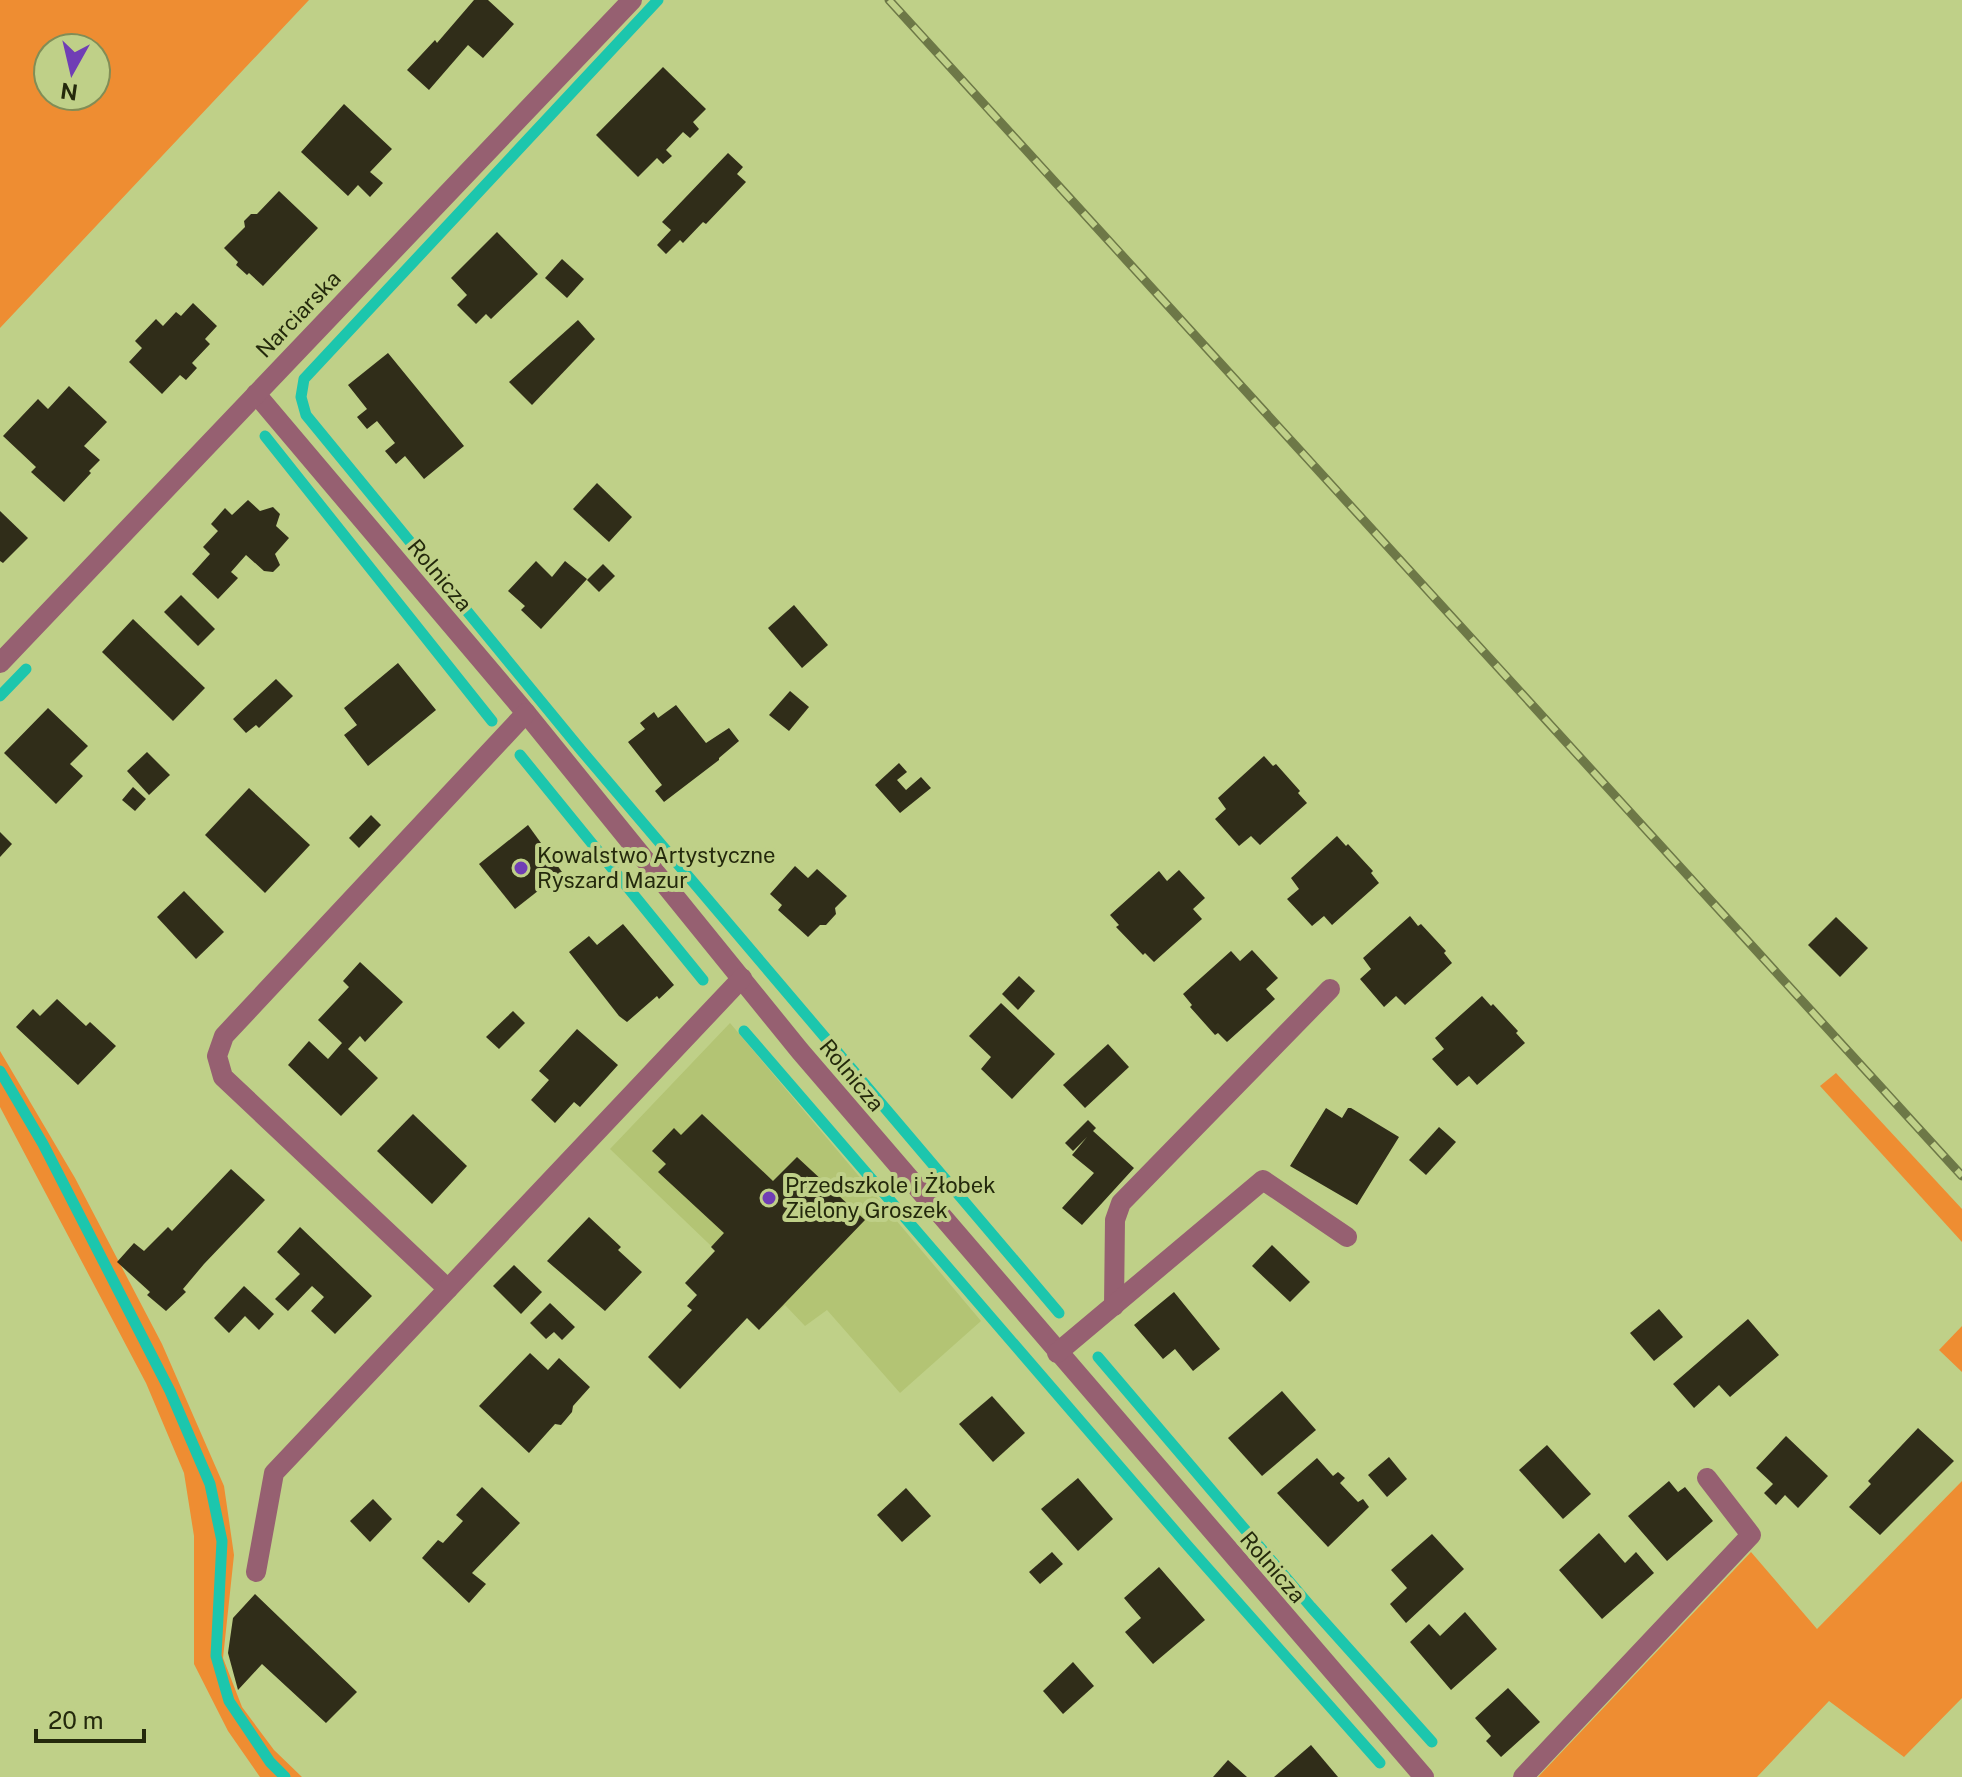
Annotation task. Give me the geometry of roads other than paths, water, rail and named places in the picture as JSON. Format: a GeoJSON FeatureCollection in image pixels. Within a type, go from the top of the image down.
{"type":"FeatureCollection","features":[{"type":"Feature","properties":{"kind":"street","name":"Narciarska"},"geometry":{"type":"LineString","coordinates":[[0,663],[632,0]]}},
{"type":"Feature","properties":{"kind":"street","name":"Rolnicza"},"geometry":{"type":"LineString","coordinates":[[256,394],[526,713],[800,1051],[1424,1777]]}},
{"type":"Feature","properties":{"kind":"street"},"geometry":{"type":"LineString","coordinates":[[448,1289],[223,1077],[217,1056],[224,1036],[526,713]]}},
{"type":"Feature","properties":{"kind":"street"},"geometry":{"type":"LineString","coordinates":[[256,1572],[274,1473],[742,978]]}},
{"type":"Feature","properties":{"kind":"street"},"geometry":{"type":"LineString","coordinates":[[1114,1306],[1115,1220],[1121,1203],[1330,989]]}},
{"type":"Feature","properties":{"kind":"street"},"geometry":{"type":"LineString","coordinates":[[1057,1353],[1263,1180],[1347,1237]]}},
{"type":"Feature","properties":{"kind":"street"},"geometry":{"type":"LineString","coordinates":[[1523,1777],[1751,1535],[1707,1478]]}},
{"type":"Feature","properties":{"kind":"waterway"},"geometry":{"type":"LineString","coordinates":[[658,0],[304,379],[301,397],[306,415],[581,750],[1059,1313]]}},
{"type":"Feature","properties":{"kind":"waterway"},"geometry":{"type":"LineString","coordinates":[[265,436],[492,721]]}},
{"type":"Feature","properties":{"kind":"waterway"},"geometry":{"type":"LineString","coordinates":[[0,696],[26,669]]}},
{"type":"Feature","properties":{"kind":"waterway"},"geometry":{"type":"LineString","coordinates":[[520,755],[703,980]]}},
{"type":"Feature","properties":{"kind":"waterway"},"geometry":{"type":"LineString","coordinates":[[744,1031],[1188,1546],[1380,1763]]}},
{"type":"Feature","properties":{"kind":"waterway"},"geometry":{"type":"LineString","coordinates":[[0,1071],[43,1144],[170,1391],[210,1484],[222,1541],[216,1656],[229,1701],[270,1762],[285,1777]]}},
{"type":"Feature","properties":{"kind":"waterway"},"geometry":{"type":"LineString","coordinates":[[1098,1357],[1311,1607],[1432,1742]]}},
{"type":"Feature","properties":{"kind":"railway"},"geometry":{"type":"LineString","coordinates":[[889,0],[1962,1176]]}},
{"type":"Feature","properties":{"kind":"place","name":"Kowalstwo Artystyczne Ryszard Mazur"},"geometry":{"type":"Point","coordinates":[521,868]}},
{"type":"Feature","properties":{"kind":"place","name":"Przedszkole i Żłobek Zielony Groszek"},"geometry":{"type":"Point","coordinates":[769,1198]}}]}
